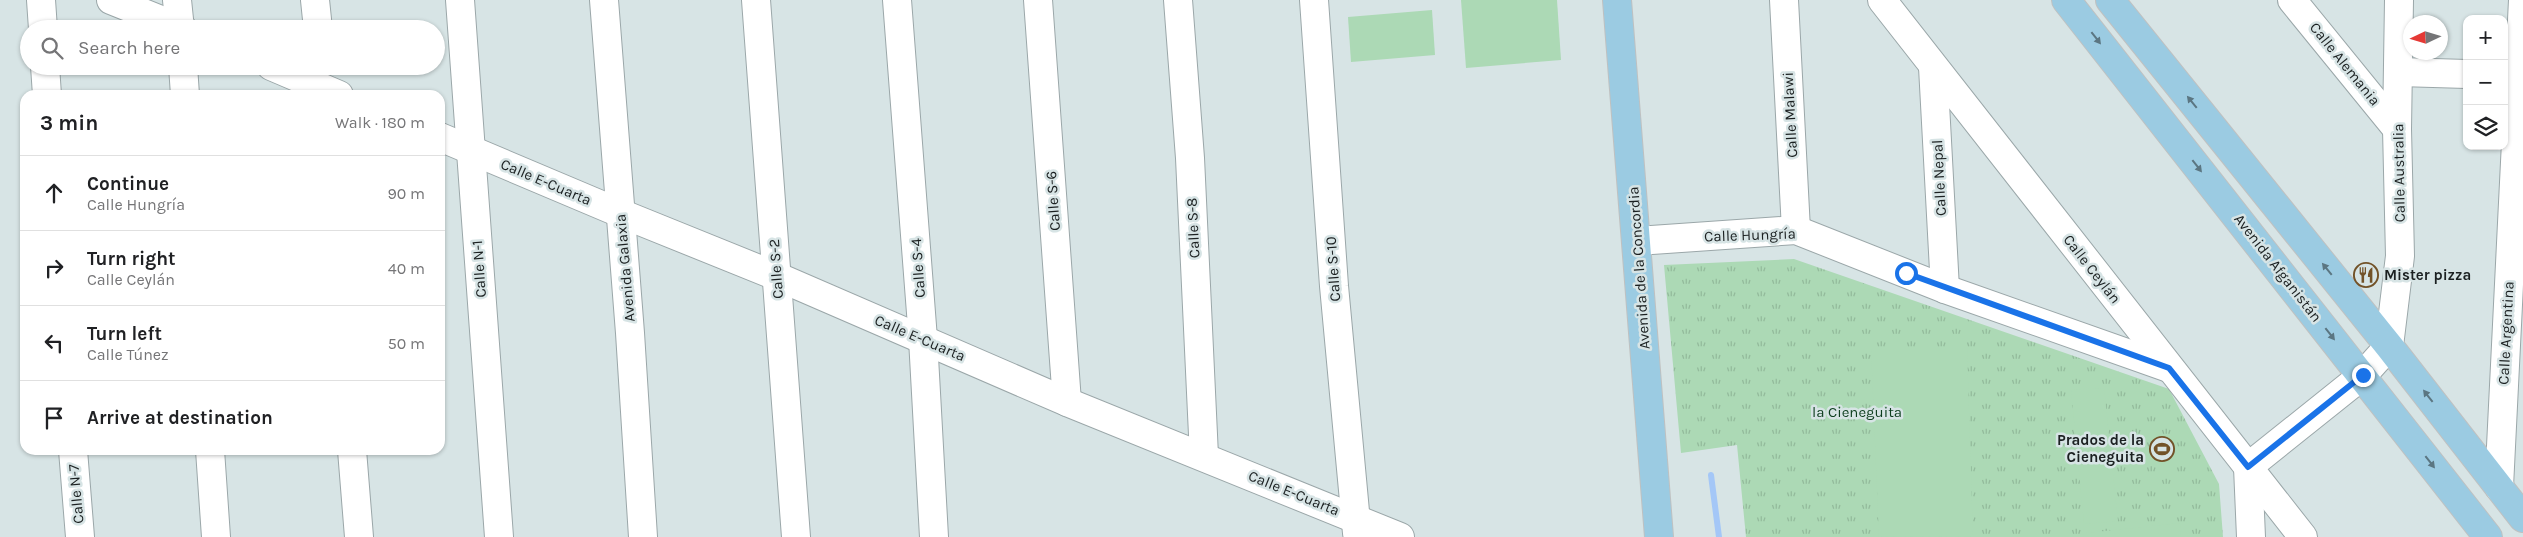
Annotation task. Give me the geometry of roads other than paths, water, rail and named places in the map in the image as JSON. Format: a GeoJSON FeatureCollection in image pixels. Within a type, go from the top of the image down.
{"type":"FeatureCollection","features":[{"type":"Feature","properties":{"kind":"main road","name":"Avenida de la Concordia"},"geometry":{"type":"LineString","coordinates":[[1617,0],[1659,537]]}},
{"type":"Feature","properties":{"kind":"main road","name":"Avenida Afganistán"},"geometry":{"type":"LineString","coordinates":[[2066,0],[2363,375],[2488,537]]}},
{"type":"Feature","properties":{"kind":"main road"},"geometry":{"type":"LineString","coordinates":[[2110,0],[2389,346],[2523,518]]}},
{"type":"Feature","properties":{"kind":"street"},"geometry":{"type":"LineString","coordinates":[[41,0],[42,20]]}},
{"type":"Feature","properties":{"kind":"street"},"geometry":{"type":"LineString","coordinates":[[111,0],[161,20]]}},
{"type":"Feature","properties":{"kind":"street"},"geometry":{"type":"LineString","coordinates":[[177,0],[180,20]]}},
{"type":"Feature","properties":{"kind":"street"},"geometry":{"type":"LineString","coordinates":[[315,0],[317,20]]}},
{"type":"Feature","properties":{"kind":"street","name":"Calle N-1"},"geometry":{"type":"LineString","coordinates":[[460,0],[499,537]]}},
{"type":"Feature","properties":{"kind":"street","name":"Avenida Galaxia"},"geometry":{"type":"LineString","coordinates":[[604,0],[643,537]]}},
{"type":"Feature","properties":{"kind":"street","name":"Calle S-2"},"geometry":{"type":"LineString","coordinates":[[756,0],[796,537]]}},
{"type":"Feature","properties":{"kind":"street","name":"Calle S-4"},"geometry":{"type":"LineString","coordinates":[[897,0],[923,339],[934,537]]}},
{"type":"Feature","properties":{"kind":"street","name":"Calle S-6"},"geometry":{"type":"LineString","coordinates":[[1038,0],[1067,402]]}},
{"type":"Feature","properties":{"kind":"street","name":"Calle S-8"},"geometry":{"type":"LineString","coordinates":[[1178,0],[1190,158],[1204,456]]}},
{"type":"Feature","properties":{"kind":"street","name":"Calle S-10"},"geometry":{"type":"LineString","coordinates":[[1314,0],[1334,286],[1356,527]]}},
{"type":"Feature","properties":{"kind":"street","name":"Calle Malawi"},"geometry":{"type":"LineString","coordinates":[[1784,0],[1796,230]]}},
{"type":"Feature","properties":{"kind":"street","name":"Calle Ceylán"},"geometry":{"type":"LineString","coordinates":[[1882,0],[1933,68],[2303,537]]}},
{"type":"Feature","properties":{"kind":"street","name":"Calle Alemania"},"geometry":{"type":"LineString","coordinates":[[2292,0],[2397,129]]}},
{"type":"Feature","properties":{"kind":"street","name":"Calle Australia"},"geometry":{"type":"LineString","coordinates":[[2389,346],[2400,256],[2397,129],[2399,0]]}},
{"type":"Feature","properties":{"kind":"street","name":"Calle Argentina"},"geometry":{"type":"LineString","coordinates":[[2499,487],[2515,75],[2522,0]]}},
{"type":"Feature","properties":{"kind":"street","name":"Calle Nepal"},"geometry":{"type":"LineString","coordinates":[[1933,68],[1945,289]]}},
{"type":"Feature","properties":{"kind":"street"},"geometry":{"type":"LineString","coordinates":[[2399,72],[2463,74]]}},
{"type":"Feature","properties":{"kind":"street"},"geometry":{"type":"LineString","coordinates":[[46,75],[47,90]]}},
{"type":"Feature","properties":{"kind":"street"},"geometry":{"type":"LineString","coordinates":[[184,75],[185,90]]}},
{"type":"Feature","properties":{"kind":"street"},"geometry":{"type":"LineString","coordinates":[[296,75],[327,86]]}},
{"type":"Feature","properties":{"kind":"street","name":"Calle E-Cuarta"},"geometry":{"type":"LineString","coordinates":[[445,139],[776,276],[1067,402],[1204,456],[1356,527],[1400,537]]}},
{"type":"Feature","properties":{"kind":"street","name":"Calle Hungría"},"geometry":{"type":"LineString","coordinates":[[1637,241],[1796,230],[1945,289],[2169,368]]}},
{"type":"Feature","properties":{"kind":"street"},"geometry":{"type":"LineString","coordinates":[[2251,537],[2248,467],[2363,375],[2389,346]]}},
{"type":"Feature","properties":{"kind":"street","name":"Calle N-7"},"geometry":{"type":"LineString","coordinates":[[73,455],[80,537]]}},
{"type":"Feature","properties":{"kind":"street"},"geometry":{"type":"LineString","coordinates":[[210,455],[216,537]]}},
{"type":"Feature","properties":{"kind":"street"},"geometry":{"type":"LineString","coordinates":[[352,455],[359,537]]}},
{"type":"Feature","properties":{"kind":"waterway"},"geometry":{"type":"LineString","coordinates":[[1711,475],[1719,537]]}},
{"type":"Feature","properties":{"kind":"place","name":"Mister pizza"},"geometry":{"type":"Point","coordinates":[2366,275]}},
{"type":"Feature","properties":{"kind":"place","name":"Prados de la Cieneguita"},"geometry":{"type":"Point","coordinates":[2162,449]}},
{"type":"Feature","properties":{"kind":"park label","name":"la Cieneguita"},"geometry":{"type":"Point","coordinates":[1857,412]}}]}
